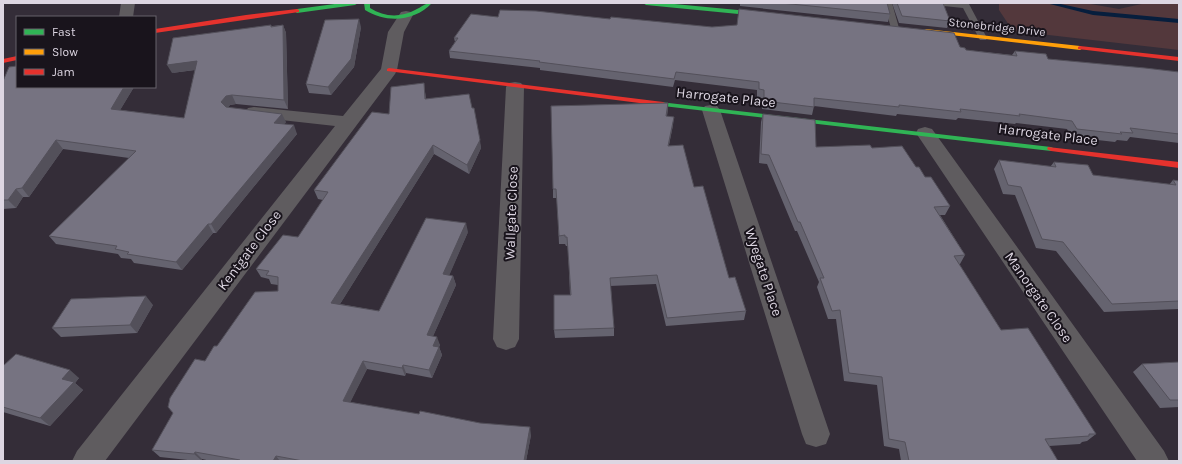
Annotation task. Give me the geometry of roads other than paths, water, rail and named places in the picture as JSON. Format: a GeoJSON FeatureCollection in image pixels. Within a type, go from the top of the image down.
{"type":"FeatureCollection","features":[{"type":"Feature","properties":{"kind":"street"},"geometry":{"type":"LineString","coordinates":[[126,16],[128,3]]}},
{"type":"Feature","properties":{"kind":"street"},"geometry":{"type":"LineString","coordinates":[[156,31],[355,3]]}},
{"type":"Feature","properties":{"kind":"street"},"geometry":{"type":"LineString","coordinates":[[342,6],[367,6],[374,14],[396,21],[420,11],[428,4],[439,3]]}},
{"type":"Feature","properties":{"kind":"street"},"geometry":{"type":"LineString","coordinates":[[646,3],[706,6],[781,16]]}},
{"type":"Feature","properties":{"kind":"street","name":"Kentgate Close"},"geometry":{"type":"LineString","coordinates":[[87,461],[389,70],[396,21]]}},
{"type":"Feature","properties":{"kind":"street","name":"Stonebridge Drive"},"geometry":{"type":"LineString","coordinates":[[915,30],[1179,59]]}},
{"type":"Feature","properties":{"kind":"street"},"geometry":{"type":"LineString","coordinates":[[3,60],[16,58]]}},
{"type":"Feature","properties":{"kind":"street","name":"Harrogate Place"},"geometry":{"type":"LineString","coordinates":[[389,70],[515,87],[925,133],[1179,165]]}},
{"type":"Feature","properties":{"kind":"street","name":"Wallgate Close"},"geometry":{"type":"LineString","coordinates":[[506,339],[515,87]]}},
{"type":"Feature","properties":{"kind":"street"},"geometry":{"type":"LineString","coordinates":[[236,110],[348,122]]}},
{"type":"Feature","properties":{"kind":"street","name":"Wyegate Place"},"geometry":{"type":"LineString","coordinates":[[711,110],[816,434]]}},
{"type":"Feature","properties":{"kind":"street","name":"Manorgate Close"},"geometry":{"type":"LineString","coordinates":[[925,133],[1154,461]]}},
{"type":"Feature","properties":{"kind":"lane"},"geometry":{"type":"LineString","coordinates":[[888,3],[895,28]]}},
{"type":"Feature","properties":{"kind":"lane"},"geometry":{"type":"LineString","coordinates":[[934,3],[966,6],[984,38]]}},
{"type":"Feature","properties":{"kind":"waterway"},"geometry":{"type":"LineString","coordinates":[[1049,3],[1093,13],[1179,21]]}}]}
